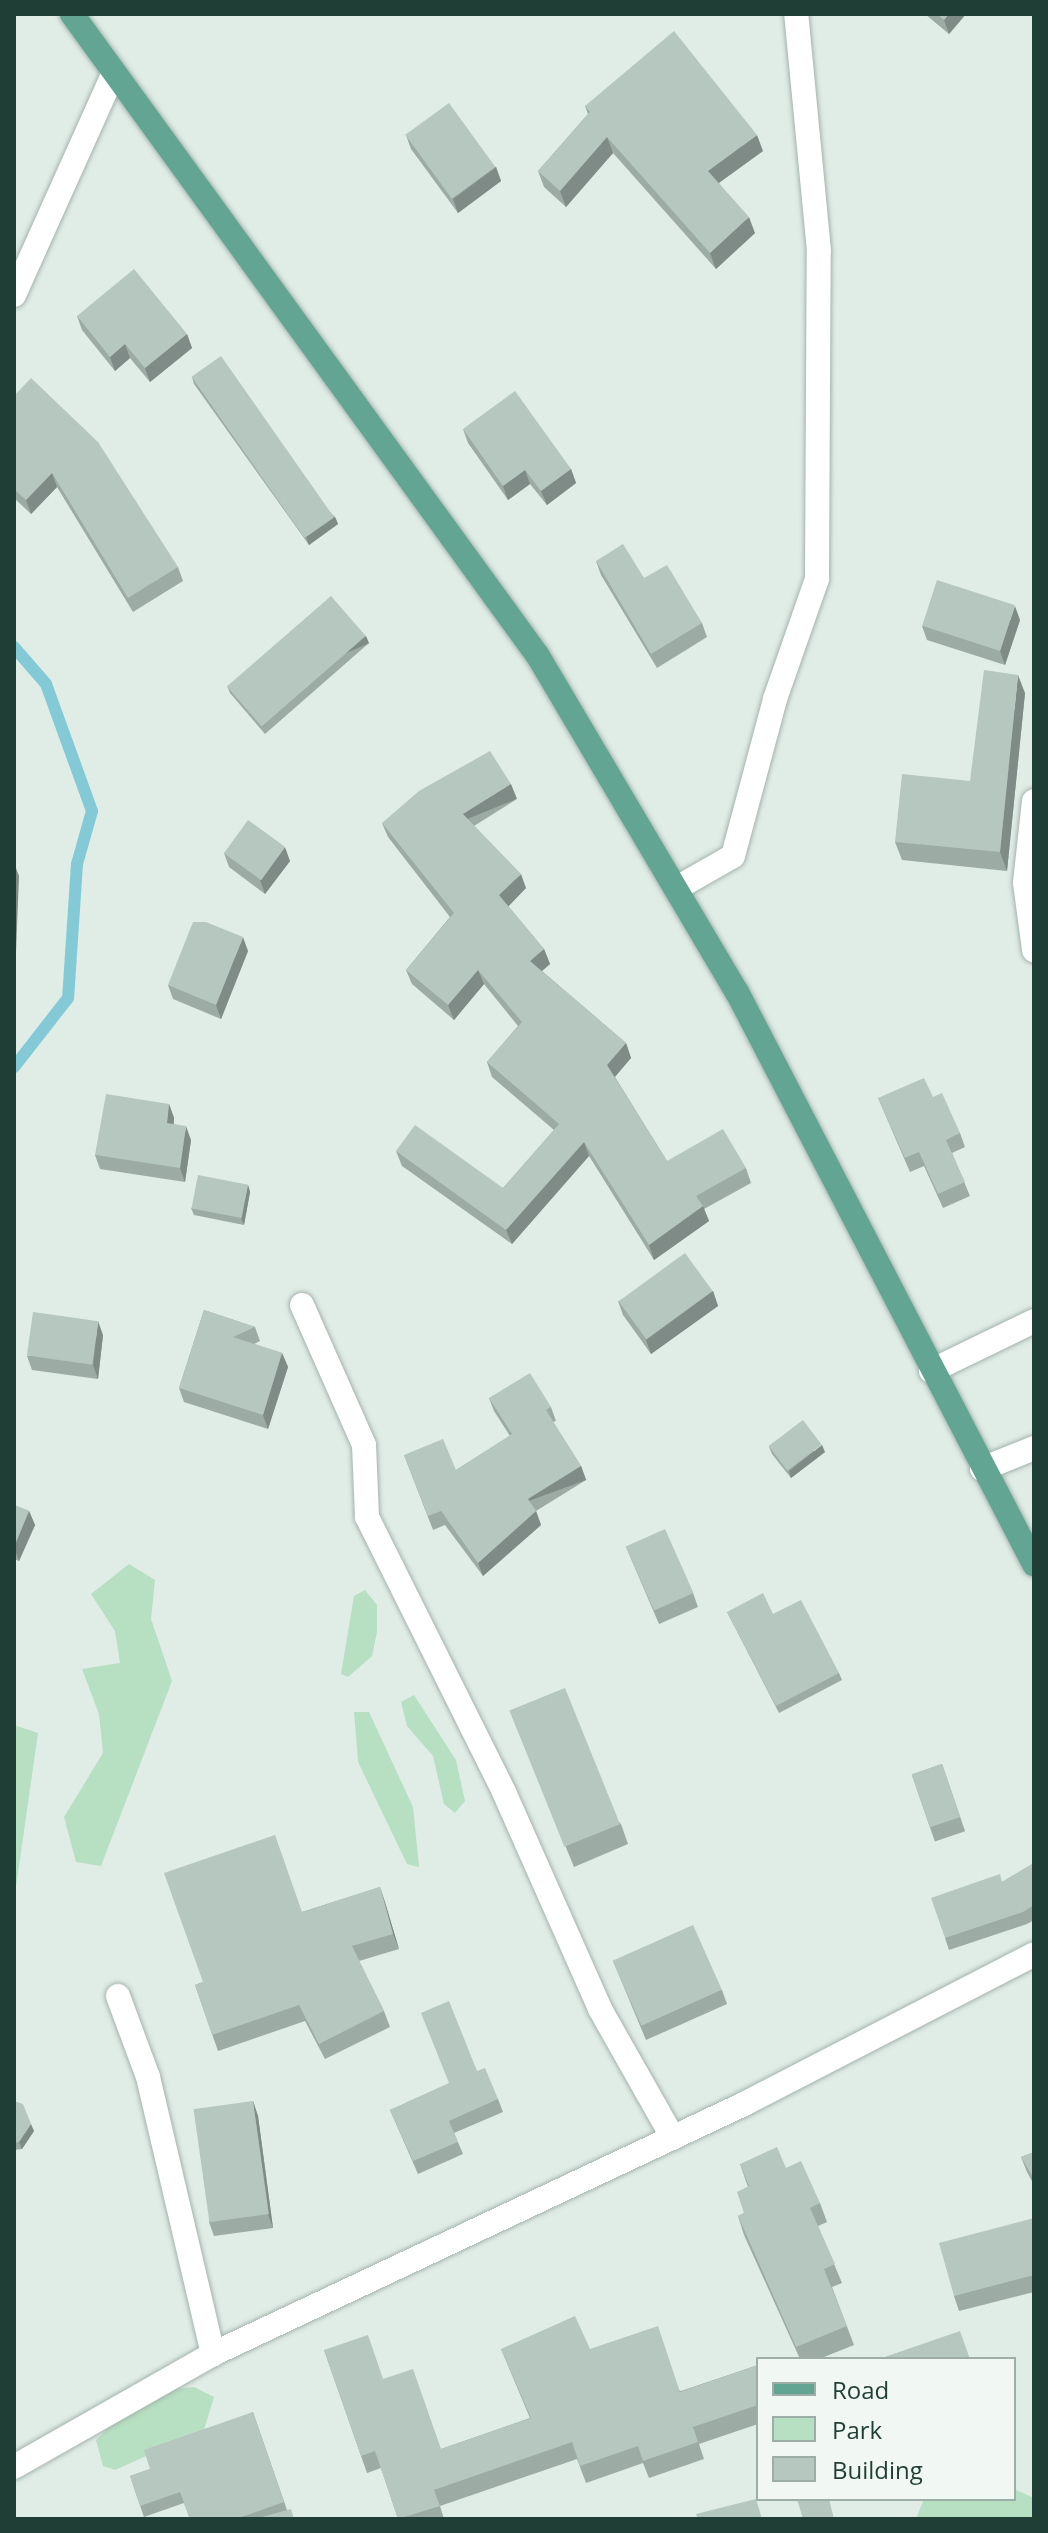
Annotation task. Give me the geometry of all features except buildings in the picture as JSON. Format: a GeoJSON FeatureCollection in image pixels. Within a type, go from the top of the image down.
{"type":"FeatureCollection","features":[{"type":"Feature","properties":{"kind":"main road"},"geometry":{"type":"LineString","coordinates":[[72,14],[538,656],[677,888],[1034,1564]]}},
{"type":"Feature","properties":{"kind":"street"},"geometry":{"type":"LineString","coordinates":[[677,888],[733,856],[775,699],[817,579],[819,251],[796,14]]}},
{"type":"Feature","properties":{"kind":"street"},"geometry":{"type":"LineString","coordinates":[[14,295],[114,73]]}},
{"type":"Feature","properties":{"kind":"street"},"geometry":{"type":"LineString","coordinates":[[1034,801],[1025,883],[1034,950]]}},
{"type":"Feature","properties":{"kind":"street"},"geometry":{"type":"LineString","coordinates":[[302,1305],[364,1445],[367,1517],[504,1792],[600,2009],[673,2138]]}},
{"type":"Feature","properties":{"kind":"street"},"geometry":{"type":"LineString","coordinates":[[931,1371],[1034,1321]]}},
{"type":"Feature","properties":{"kind":"street"},"geometry":{"type":"LineString","coordinates":[[982,1469],[1034,1448]]}},
{"type":"Feature","properties":{"kind":"street"},"geometry":{"type":"LineString","coordinates":[[14,2467],[213,2354],[673,2138],[1034,1954]]}},
{"type":"Feature","properties":{"kind":"street"},"geometry":{"type":"LineString","coordinates":[[118,1996],[148,2077],[213,2354]]}},
{"type":"Feature","properties":{"kind":"green space"},"geometry":{"type":"Polygon","coordinates":[[[129,1564],[155,1580],[151,1619],[172,1681],[101,1866],[76,1862],[64,1817],[103,1753],[99,1714],[82,1669],[120,1663],[115,1631],[91,1594],[129,1564]]]}},
{"type":"Feature","properties":{"kind":"green space"},"geometry":{"type":"Polygon","coordinates":[[[365,1590],[377,1605],[377,1632],[372,1656],[348,1677],[341,1674],[354,1596],[365,1590]]]}},
{"type":"Feature","properties":{"kind":"green space"},"geometry":{"type":"Polygon","coordinates":[[[414,1695],[456,1760],[465,1801],[455,1813],[444,1804],[433,1756],[407,1726],[401,1702],[414,1695]]]}},
{"type":"Feature","properties":{"kind":"green space"},"geometry":{"type":"Polygon","coordinates":[[[354,1712],[369,1712],[413,1807],[419,1867],[407,1864],[358,1762],[354,1712]]]}},
{"type":"Feature","properties":{"kind":"green space"},"geometry":{"type":"Polygon","coordinates":[[[14,1725],[38,1733],[14,1901],[14,1725]]]}},
{"type":"Feature","properties":{"kind":"green space"},"geometry":{"type":"Polygon","coordinates":[[[194,2387],[214,2397],[204,2430],[115,2470],[103,2466],[96,2440],[112,2424],[175,2389],[194,2387]]]}},
{"type":"Feature","properties":{"kind":"green space"},"geometry":{"type":"Polygon","coordinates":[[[1016,2490],[1034,2498],[1034,2519],[916,2519],[923,2501],[1016,2501],[1016,2490]]]}},
{"type":"Feature","properties":{"kind":"waterway"},"geometry":{"type":"LineString","coordinates":[[14,647],[46,684],[92,811],[77,864],[68,998],[14,1067]]}}]}
